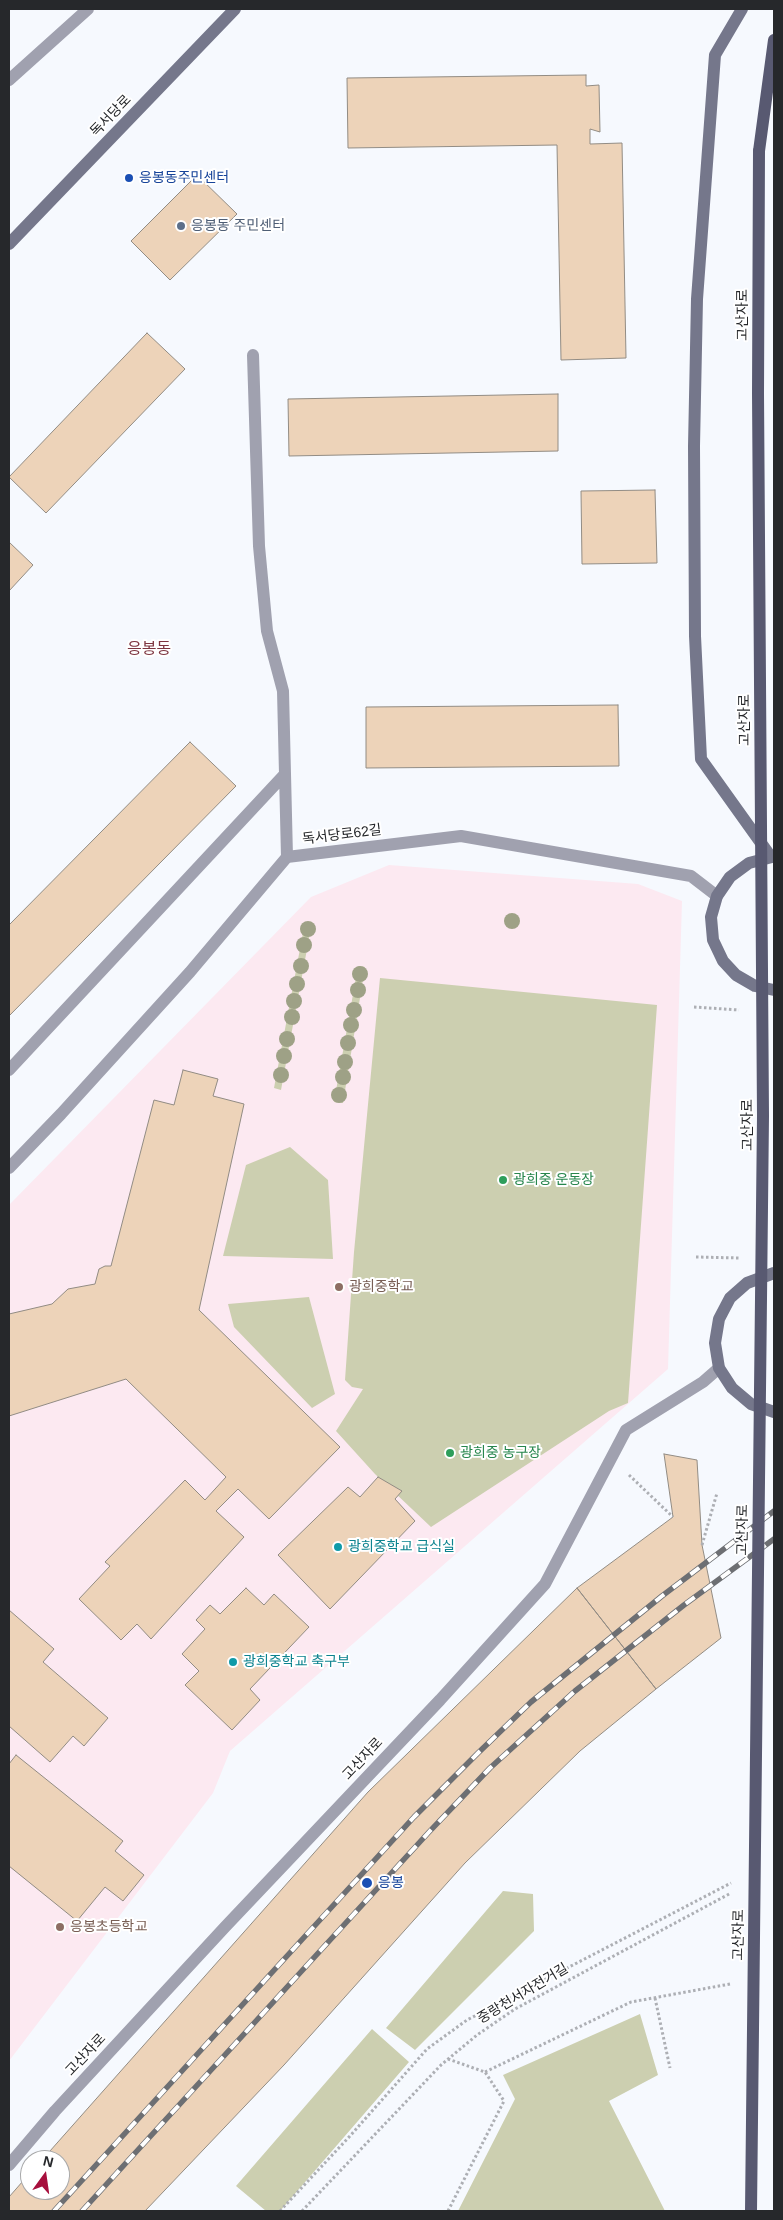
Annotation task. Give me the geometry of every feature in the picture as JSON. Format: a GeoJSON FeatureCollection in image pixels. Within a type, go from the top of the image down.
{"type":"FeatureCollection","features":[{"type":"Feature","properties":{"kind":"main road","name":"독서당로"},"geometry":{"type":"LineString","coordinates":[[9,244],[235,9]]}},
{"type":"Feature","properties":{"kind":"main road"},"geometry":{"type":"LineString","coordinates":[[742,9],[715,55],[697,298],[694,446],[695,636],[701,759],[773,857],[749,863],[730,877],[717,896],[711,917],[713,940],[722,960],[736,976],[755,986],[774,990]]}},
{"type":"Feature","properties":{"kind":"main road","name":"고산자로"},"geometry":{"type":"LineString","coordinates":[[751,2211],[763,1116],[758,394],[759,151],[774,40]]}},
{"type":"Feature","properties":{"kind":"main road"},"geometry":{"type":"LineString","coordinates":[[774,1273],[747,1283],[730,1298],[719,1319],[715,1343],[719,1368],[732,1388],[750,1404],[774,1412]]}},
{"type":"Feature","properties":{"kind":"street"},"geometry":{"type":"LineString","coordinates":[[9,80],[88,9]]}},
{"type":"Feature","properties":{"kind":"street"},"geometry":{"type":"LineString","coordinates":[[253,355],[259,546],[267,631],[283,691],[287,857]]}},
{"type":"Feature","properties":{"kind":"street"},"geometry":{"type":"LineString","coordinates":[[9,1070],[285,774]]}},
{"type":"Feature","properties":{"kind":"street","name":"독서당로62길"},"geometry":{"type":"LineString","coordinates":[[9,1168],[61,1114],[190,972],[287,857],[461,836],[691,876],[717,896]]}},
{"type":"Feature","properties":{"kind":"street","name":"고산자로"},"geometry":{"type":"LineString","coordinates":[[9,2165],[56,2110],[218,1934],[440,1700],[545,1584],[626,1430],[703,1382],[719,1368]]}},
{"type":"Feature","properties":{"kind":"path"},"geometry":{"type":"LineString","coordinates":[[694,1007],[748,1010]]}},
{"type":"Feature","properties":{"kind":"path"},"geometry":{"type":"LineString","coordinates":[[696,1257],[745,1258]]}},
{"type":"Feature","properties":{"kind":"path"},"geometry":{"type":"LineString","coordinates":[[623,1470],[673,1517]]}},
{"type":"Feature","properties":{"kind":"path"},"geometry":{"type":"LineString","coordinates":[[702,1545],[716,1494]]}},
{"type":"Feature","properties":{"kind":"path"},"geometry":{"type":"LineString","coordinates":[[280,2211],[427,2049],[467,2020],[735,1881]]}},
{"type":"Feature","properties":{"kind":"path","name":"중랑천서자전거길"},"geometry":{"type":"LineString","coordinates":[[302,2211],[448,2059],[477,2035],[515,2009],[733,1892]]}},
{"type":"Feature","properties":{"kind":"path"},"geometry":{"type":"LineString","coordinates":[[486,2072],[631,2002],[737,1983]]}},
{"type":"Feature","properties":{"kind":"path"},"geometry":{"type":"LineString","coordinates":[[655,1998],[670,2068]]}},
{"type":"Feature","properties":{"kind":"path"},"geometry":{"type":"LineString","coordinates":[[448,2059],[486,2072],[504,2101],[448,2211]]}},
{"type":"Feature","properties":{"kind":"shaded area","name":"광희중학교"},"geometry":{"type":"Polygon","coordinates":[[[389,865],[638,884],[682,901],[668,1369],[230,1751],[213,1793],[9,2061],[9,1205],[311,897],[389,865]]]}},
{"type":"Feature","properties":{"kind":"green space"},"geometry":{"type":"Polygon","coordinates":[[[305,922],[312,922],[281,1090],[274,1088],[305,922]]]}},
{"type":"Feature","properties":{"kind":"green space"},"geometry":{"type":"Polygon","coordinates":[[[358,966],[365,967],[343,1103],[334,1102],[358,966]]]}},
{"type":"Feature","properties":{"kind":"green space","name":"광희중 운동장"},"geometry":{"type":"Polygon","coordinates":[[[380,978],[657,1005],[628,1403],[609,1411],[431,1527],[375,1474],[336,1431],[363,1389],[352,1387],[345,1380],[354,1252],[380,978]]]}},
{"type":"Feature","properties":{"kind":"green space"},"geometry":{"type":"Polygon","coordinates":[[[290,1147],[328,1180],[333,1259],[223,1256],[246,1165],[290,1147]]]}},
{"type":"Feature","properties":{"kind":"green space"},"geometry":{"type":"Polygon","coordinates":[[[309,1297],[335,1394],[312,1408],[234,1327],[228,1304],[309,1297]]]}},
{"type":"Feature","properties":{"kind":"green space"},"geometry":{"type":"Polygon","coordinates":[[[503,1891],[533,1894],[534,1931],[415,2050],[386,2028],[503,1891]]]}},
{"type":"Feature","properties":{"kind":"green space"},"geometry":{"type":"Polygon","coordinates":[[[640,2014],[658,2075],[609,2101],[665,2211],[458,2211],[515,2099],[503,2075],[640,2014]]]}},
{"type":"Feature","properties":{"kind":"green space"},"geometry":{"type":"Polygon","coordinates":[[[372,2029],[409,2062],[280,2211],[266,2211],[236,2186],[372,2029]]]}},
{"type":"Feature","properties":{"kind":"pier"},"geometry":{"type":"Polygon","coordinates":[[[774,2161],[774,2211],[705,2211],[706,2209],[774,2161]]]}},
{"type":"Feature","properties":{"kind":"building"},"geometry":{"type":"Polygon","coordinates":[[[586,75],[586,86],[599,85],[600,132],[590,129],[590,144],[622,143],[626,358],[561,360],[557,145],[348,148],[347,78],[586,75]]]}},
{"type":"Feature","properties":{"kind":"building"},"geometry":{"type":"Polygon","coordinates":[[[197,175],[237,214],[170,280],[131,241],[197,175]]]}},
{"type":"Feature","properties":{"kind":"building"},"geometry":{"type":"Polygon","coordinates":[[[147,333],[185,369],[46,513],[9,477],[147,333]]]}},
{"type":"Feature","properties":{"kind":"building"},"geometry":{"type":"Polygon","coordinates":[[[558,394],[558,451],[289,456],[288,399],[558,394]]]}},
{"type":"Feature","properties":{"kind":"building"},"geometry":{"type":"Polygon","coordinates":[[[655,490],[657,563],[582,564],[581,491],[655,490]]]}},
{"type":"Feature","properties":{"kind":"building"},"geometry":{"type":"Polygon","coordinates":[[[9,542],[33,565],[9,591],[9,542]]]}},
{"type":"Feature","properties":{"kind":"building"},"geometry":{"type":"Polygon","coordinates":[[[618,705],[619,766],[366,768],[366,707],[618,705]]]}},
{"type":"Feature","properties":{"kind":"building"},"geometry":{"type":"Polygon","coordinates":[[[190,742],[236,786],[9,1016],[9,925],[190,742]]]}},
{"type":"Feature","properties":{"kind":"building"},"geometry":{"type":"Polygon","coordinates":[[[183,1070],[218,1079],[213,1096],[244,1104],[199,1310],[340,1447],[269,1519],[238,1489],[216,1511],[244,1537],[151,1639],[137,1624],[121,1640],[79,1599],[110,1566],[105,1562],[185,1480],[205,1500],[226,1477],[126,1379],[9,1416],[9,1314],[52,1304],[68,1289],[95,1284],[99,1269],[111,1266],[154,1100],[174,1105],[183,1070]]]}},
{"type":"Feature","properties":{"kind":"building"},"geometry":{"type":"Polygon","coordinates":[[[664,1454],[697,1460],[702,1545],[721,1638],[656,1689],[577,1588],[673,1517],[664,1454]]]}},
{"type":"Feature","properties":{"kind":"building","name":"광희중학교 급식실"},"geometry":{"type":"Polygon","coordinates":[[[378,1477],[402,1491],[395,1499],[415,1521],[330,1609],[278,1555],[348,1487],[360,1497],[378,1477]]]}},
{"type":"Feature","properties":{"kind":"building","name":"광희중학교 축구부"},"geometry":{"type":"Polygon","coordinates":[[[246,1588],[264,1605],[274,1594],[309,1627],[250,1689],[260,1700],[232,1730],[185,1685],[199,1671],[182,1654],[205,1629],[196,1620],[210,1605],[220,1614],[246,1588]]]}},
{"type":"Feature","properties":{"kind":"building"},"geometry":{"type":"Polygon","coordinates":[[[577,1588],[656,1689],[580,1751],[465,1863],[284,2065],[145,2211],[9,2211],[9,2197],[20,2184],[20,2200],[70,2200],[70,2150],[51,2150],[368,1792],[577,1588]]]}},
{"type":"Feature","properties":{"kind":"building"},"geometry":{"type":"Polygon","coordinates":[[[9,1610],[54,1649],[43,1662],[108,1718],[84,1746],[73,1736],[50,1762],[9,1726],[9,1610]]]}},
{"type":"Feature","properties":{"kind":"building"},"geometry":{"type":"Polygon","coordinates":[[[16,1755],[123,1841],[115,1851],[144,1875],[123,1901],[105,1887],[77,1921],[9,1866],[9,1764],[16,1755]]]}},
{"type":"Feature","properties":{"kind":"railway"},"geometry":{"type":"LineString","coordinates":[[54,2211],[414,1817],[478,1753],[531,1702],[662,1596],[774,1511]]}},
{"type":"Feature","properties":{"kind":"railway"},"geometry":{"type":"LineString","coordinates":[[82,2211],[429,1832],[490,1768],[575,1691],[684,1605],[774,1539]]}},
{"type":"Feature","properties":{"kind":"place","name":"응봉동주민센터"},"geometry":{"type":"Point","coordinates":[129,178]}},
{"type":"Feature","properties":{"kind":"place","name":"응봉동 주민센터"},"geometry":{"type":"Point","coordinates":[181,226]}},
{"type":"Feature","properties":{"kind":"place","name":"광희중 운동장"},"geometry":{"type":"Point","coordinates":[503,1180]}},
{"type":"Feature","properties":{"kind":"place","name":"광희중학교"},"geometry":{"type":"Point","coordinates":[339,1287]}},
{"type":"Feature","properties":{"kind":"place","name":"광희중 농구장"},"geometry":{"type":"Point","coordinates":[450,1453]}},
{"type":"Feature","properties":{"kind":"place","name":"광희중학교 급식실"},"geometry":{"type":"Point","coordinates":[338,1547]}},
{"type":"Feature","properties":{"kind":"place","name":"광희중학교 축구부"},"geometry":{"type":"Point","coordinates":[233,1662]}},
{"type":"Feature","properties":{"kind":"place","name":"응봉"},"geometry":{"type":"Point","coordinates":[367,1883]}},
{"type":"Feature","properties":{"kind":"place","name":"응봉초등학교"},"geometry":{"type":"Point","coordinates":[60,1927]}},
{"type":"Feature","properties":{"kind":"district","name":"응봉동"},"geometry":{"type":"Point","coordinates":[149,650]}}]}
